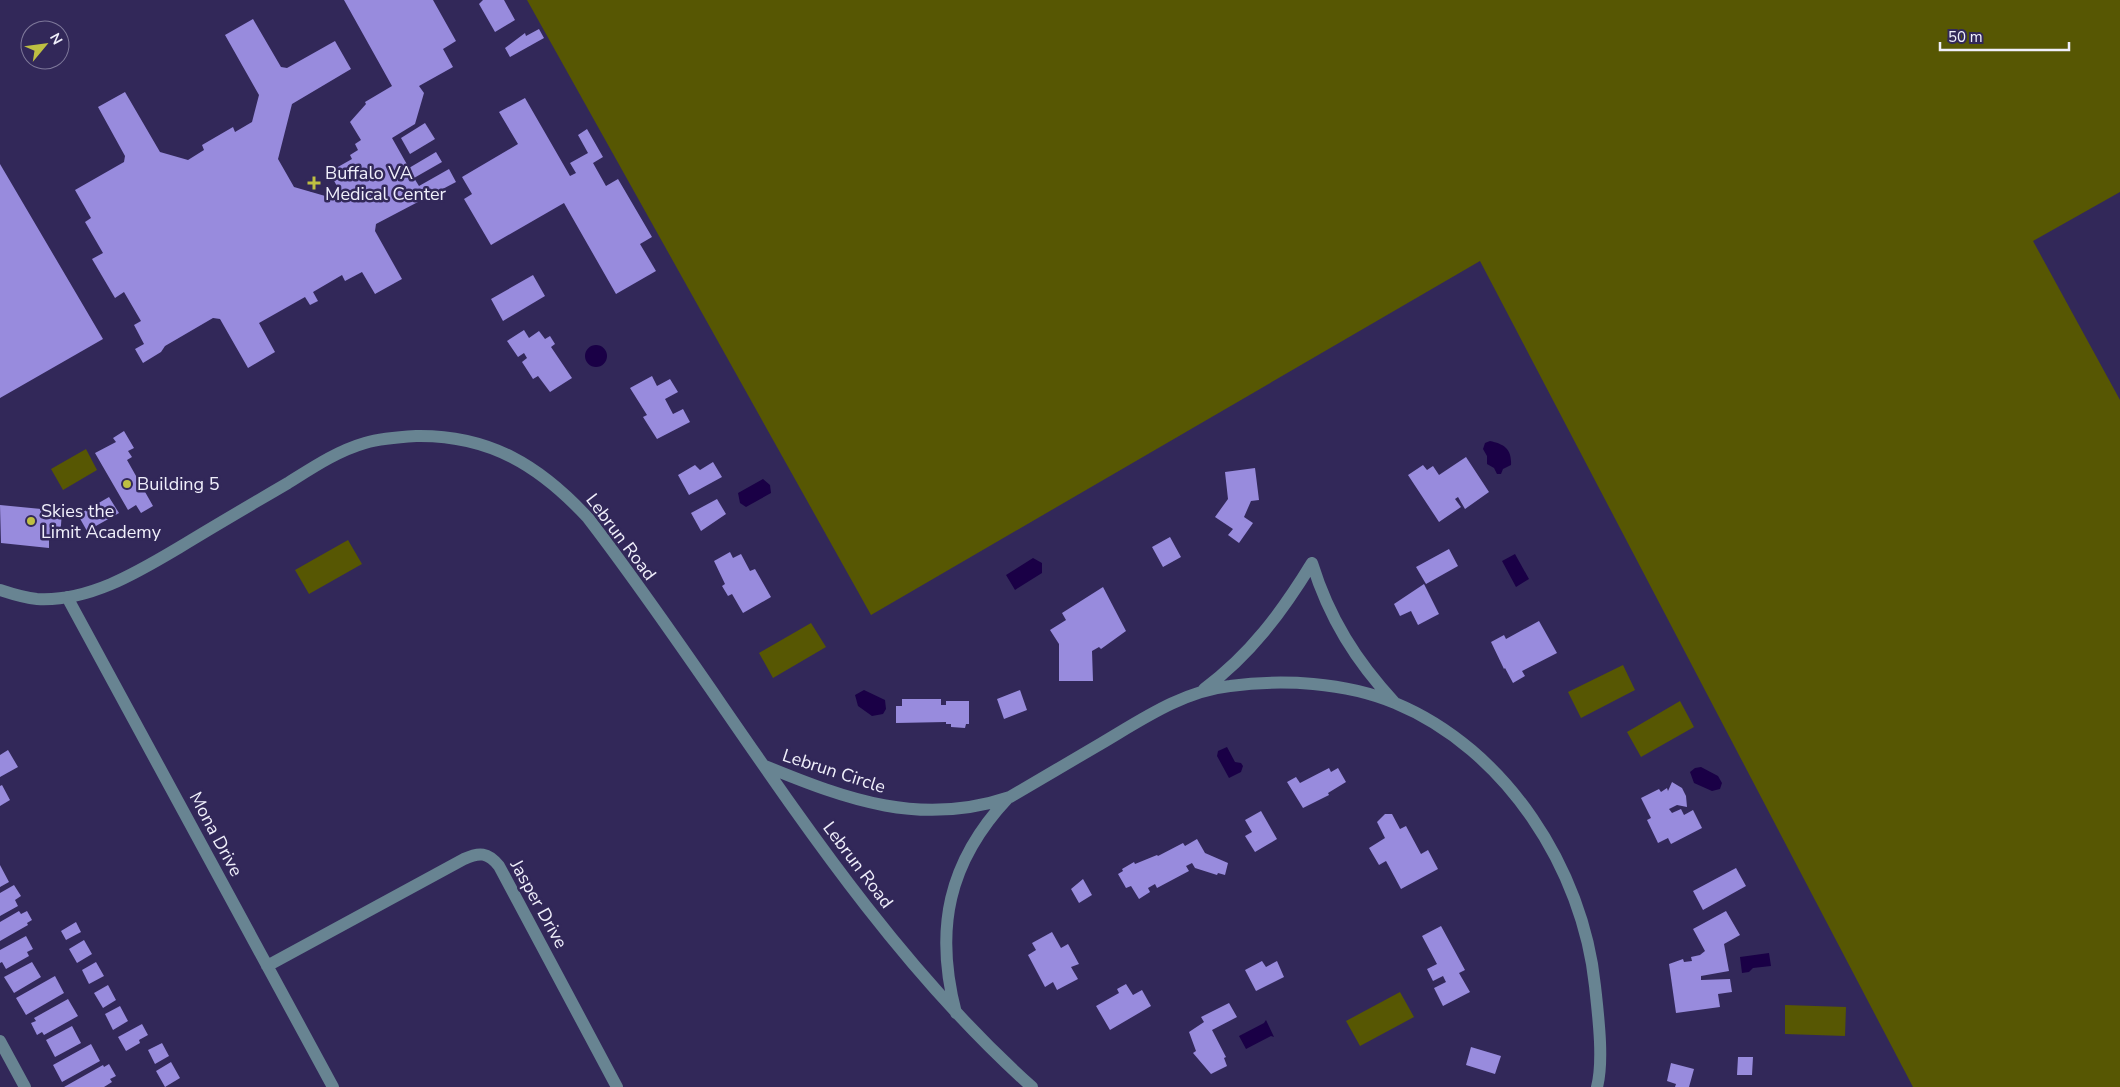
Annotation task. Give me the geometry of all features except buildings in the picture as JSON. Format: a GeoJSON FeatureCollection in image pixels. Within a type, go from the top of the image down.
{"type":"FeatureCollection","features":[{"type":"Feature","properties":{"kind":"street","name":"Lebrun Road"},"geometry":{"type":"LineString","coordinates":[[0,590],[36,599],[68,597],[98,589],[155,562],[332,456],[365,443],[399,437],[430,436],[479,442],[528,465],[558,487],[588,518],[856,894],[957,1015],[1032,1087]]}},
{"type":"Feature","properties":{"kind":"street","name":"Lebrun Circle"},"geometry":{"type":"LineString","coordinates":[[1196,694],[1228,670],[1251,649],[1296,590],[1312,563],[1326,604],[1344,638],[1371,677],[1395,703]]}},
{"type":"Feature","properties":{"kind":"street","name":"Mona Drive"},"geometry":{"type":"LineString","coordinates":[[68,597],[333,1087]]}},
{"type":"Feature","properties":{"kind":"street","name":"Lebrun Circle"},"geometry":{"type":"LineString","coordinates":[[765,766],[848,798],[889,808],[930,811],[992,803],[1010,797],[1146,717],[1196,694],[1226,686],[1293,682],[1357,692],[1395,703],[1442,729],[1477,756],[1512,791],[1546,840],[1568,880],[1592,956],[1599,1024],[1596,1087]]}},
{"type":"Feature","properties":{"kind":"street","name":"Lebrun Circle"},"geometry":{"type":"LineString","coordinates":[[957,1015],[950,989],[945,949],[949,908],[957,876],[968,851],[990,818],[1010,797]]}},
{"type":"Feature","properties":{"kind":"street","name":"Jasper Drive"},"geometry":{"type":"LineString","coordinates":[[267,966],[464,859],[474,854],[484,853],[491,856],[499,866],[617,1087]]}},
{"type":"Feature","properties":{"kind":"street"},"geometry":{"type":"LineString","coordinates":[[0,1041],[24,1087]]}},
{"type":"Feature","properties":{"kind":"shaded area"},"geometry":{"type":"Polygon","coordinates":[[[527,0],[2120,0],[2120,192],[2033,241],[2120,400],[2120,1087],[1913,1087],[1480,261],[871,615],[527,0]]]}},
{"type":"Feature","properties":{"kind":"shaded area"},"geometry":{"type":"Polygon","coordinates":[[[596,345],[604,348],[607,356],[604,364],[596,367],[588,364],[585,356],[588,348],[596,345]]]}},
{"type":"Feature","properties":{"kind":"shaded area"},"geometry":{"type":"Polygon","coordinates":[[[1490,441],[1506,448],[1510,455],[1511,465],[1503,469],[1501,474],[1497,474],[1494,468],[1487,464],[1487,456],[1483,449],[1485,443],[1490,441]]]}},
{"type":"Feature","properties":{"kind":"shaded area"},"geometry":{"type":"Polygon","coordinates":[[[86,449],[97,470],[63,490],[51,469],[86,449]]]}},
{"type":"Feature","properties":{"kind":"shaded area"},"geometry":{"type":"Polygon","coordinates":[[[763,479],[770,485],[771,493],[746,507],[740,503],[738,493],[763,479]]]}},
{"type":"Feature","properties":{"kind":"shaded area"},"geometry":{"type":"Polygon","coordinates":[[[348,540],[362,564],[309,594],[295,570],[348,540]]]}},
{"type":"Feature","properties":{"kind":"shaded area"},"geometry":{"type":"Polygon","coordinates":[[[1515,554],[1529,579],[1516,587],[1502,561],[1515,554]]]}},
{"type":"Feature","properties":{"kind":"shaded area"},"geometry":{"type":"Polygon","coordinates":[[[1033,558],[1042,563],[1042,573],[1015,590],[1006,575],[1033,558]]]}},
{"type":"Feature","properties":{"kind":"shaded area"},"geometry":{"type":"Polygon","coordinates":[[[811,623],[826,647],[773,678],[759,653],[811,623]]]}},
{"type":"Feature","properties":{"kind":"shaded area"},"geometry":{"type":"Polygon","coordinates":[[[1623,665],[1635,690],[1581,718],[1568,692],[1623,665]]]}},
{"type":"Feature","properties":{"kind":"shaded area"},"geometry":{"type":"Polygon","coordinates":[[[864,690],[885,700],[886,709],[883,714],[872,716],[858,706],[855,695],[864,690]]]}},
{"type":"Feature","properties":{"kind":"shaded area"},"geometry":{"type":"Polygon","coordinates":[[[1680,701],[1694,727],[1641,757],[1627,732],[1680,701]]]}},
{"type":"Feature","properties":{"kind":"shaded area"},"geometry":{"type":"Polygon","coordinates":[[[1227,747],[1235,762],[1241,763],[1243,766],[1241,772],[1229,778],[1217,756],[1218,751],[1227,747]]]}},
{"type":"Feature","properties":{"kind":"shaded area"},"geometry":{"type":"Polygon","coordinates":[[[1701,767],[1718,776],[1722,783],[1720,789],[1712,791],[1694,783],[1690,772],[1695,768],[1701,767]]]}},
{"type":"Feature","properties":{"kind":"shaded area"},"geometry":{"type":"Polygon","coordinates":[[[1769,953],[1771,966],[1753,968],[1749,972],[1742,973],[1740,957],[1769,953]]]}},
{"type":"Feature","properties":{"kind":"shaded area"},"geometry":{"type":"Polygon","coordinates":[[[1400,992],[1414,1017],[1360,1046],[1346,1021],[1400,992]]]}},
{"type":"Feature","properties":{"kind":"shaded area"},"geometry":{"type":"Polygon","coordinates":[[[1785,1005],[1846,1007],[1845,1036],[1785,1034],[1785,1005]]]}},
{"type":"Feature","properties":{"kind":"shaded area"},"geometry":{"type":"Polygon","coordinates":[[[1266,1020],[1274,1037],[1271,1036],[1246,1049],[1239,1036],[1264,1023],[1266,1020]]]}},
{"type":"Feature","properties":{"kind":"place","name":"Buffalo VA Medical Center"},"geometry":{"type":"Point","coordinates":[314,183]}},
{"type":"Feature","properties":{"kind":"place","name":"Building 5"},"geometry":{"type":"Point","coordinates":[127,484]}},
{"type":"Feature","properties":{"kind":"place","name":"Skies the Limit Academy"},"geometry":{"type":"Point","coordinates":[31,521]}}]}
